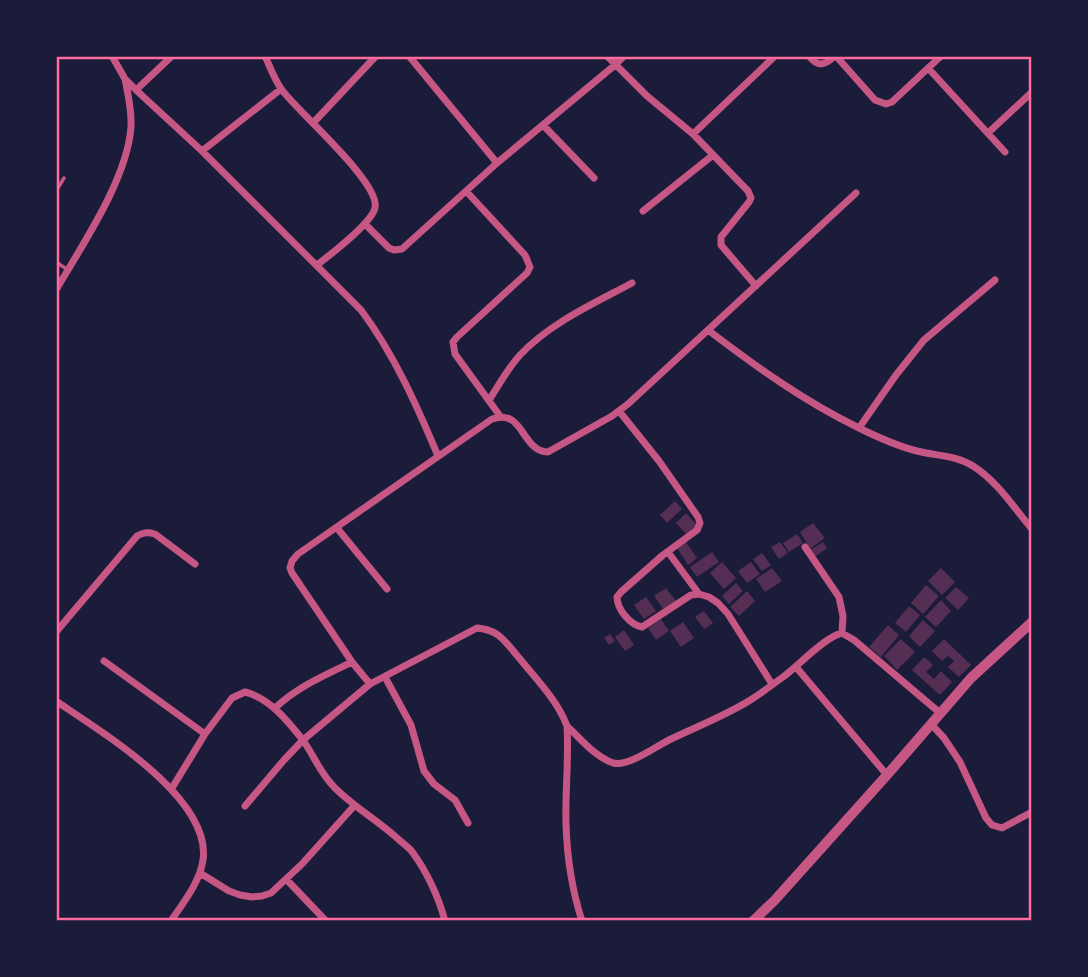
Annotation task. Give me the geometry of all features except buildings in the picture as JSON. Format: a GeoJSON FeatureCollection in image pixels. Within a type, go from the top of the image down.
{"type":"FeatureCollection","features":[{"type":"Feature","properties":{"kind":"street"},"geometry":{"type":"LineString","coordinates":[[112,56],[125,79],[202,151],[361,310],[373,326],[419,411],[438,456]]}},
{"type":"Feature","properties":{"kind":"street"},"geometry":{"type":"LineString","coordinates":[[136,90],[172,56]]}},
{"type":"Feature","properties":{"kind":"street"},"geometry":{"type":"LineString","coordinates":[[265,56],[281,89],[357,172],[376,205],[365,224],[317,265]]}},
{"type":"Feature","properties":{"kind":"street"},"geometry":{"type":"LineString","coordinates":[[314,122],[376,56]]}},
{"type":"Feature","properties":{"kind":"street"},"geometry":{"type":"LineString","coordinates":[[409,56],[497,163]]}},
{"type":"Feature","properties":{"kind":"street"},"geometry":{"type":"LineString","coordinates":[[607,56],[647,96],[693,134],[750,195],[749,202],[720,240],[721,245],[756,286]]}},
{"type":"Feature","properties":{"kind":"street"},"geometry":{"type":"LineString","coordinates":[[365,224],[389,248],[402,249],[497,163],[624,56]]}},
{"type":"Feature","properties":{"kind":"street"},"geometry":{"type":"LineString","coordinates":[[693,134],[775,56]]}},
{"type":"Feature","properties":{"kind":"street"},"geometry":{"type":"LineString","coordinates":[[809,56],[819,65],[826,64],[835,56],[875,100],[886,104],[892,102],[942,56]]}},
{"type":"Feature","properties":{"kind":"street"},"geometry":{"type":"LineString","coordinates":[[929,68],[1005,152]]}},
{"type":"Feature","properties":{"kind":"street"},"geometry":{"type":"LineString","coordinates":[[56,290],[91,232],[120,172],[131,128],[125,79]]}},
{"type":"Feature","properties":{"kind":"street"},"geometry":{"type":"LineString","coordinates":[[202,151],[281,89]]}},
{"type":"Feature","properties":{"kind":"street"},"geometry":{"type":"LineString","coordinates":[[988,133],[1032,92]]}},
{"type":"Feature","properties":{"kind":"street"},"geometry":{"type":"LineString","coordinates":[[543,125],[594,177]]}},
{"type":"Feature","properties":{"kind":"street"},"geometry":{"type":"LineString","coordinates":[[643,211],[713,155]]}},
{"type":"Feature","properties":{"kind":"street"},"geometry":{"type":"LineString","coordinates":[[466,191],[525,255],[530,267],[527,274],[453,342],[455,354],[500,416]]}},
{"type":"Feature","properties":{"kind":"street"},"geometry":{"type":"LineString","coordinates":[[370,684],[300,587],[290,568],[292,561],[492,419],[506,416],[513,420],[534,447],[548,452],[619,411],[856,193]]}},
{"type":"Feature","properties":{"kind":"street"},"geometry":{"type":"LineString","coordinates":[[859,428],[924,340],[995,280]]}},
{"type":"Feature","properties":{"kind":"street"},"geometry":{"type":"LineString","coordinates":[[488,400],[520,355],[535,342],[580,311],[632,284]]}},
{"type":"Feature","properties":{"kind":"street"},"geometry":{"type":"LineString","coordinates":[[708,330],[752,364],[859,428],[917,451],[954,457],[972,465],[992,483],[1032,529]]}},
{"type":"Feature","properties":{"kind":"street"},"geometry":{"type":"LineString","coordinates":[[619,411],[659,461],[700,523],[697,530],[617,597],[617,604],[635,626],[642,627],[691,595],[709,597],[728,614],[772,684]]}},
{"type":"Feature","properties":{"kind":"street"},"geometry":{"type":"LineString","coordinates":[[337,528],[387,589]]}},
{"type":"Feature","properties":{"kind":"street"},"geometry":{"type":"LineString","coordinates":[[56,632],[137,536],[143,533],[155,534],[195,564]]}},
{"type":"Feature","properties":{"kind":"street"},"geometry":{"type":"LineString","coordinates":[[806,547],[839,597],[843,616],[842,633]]}},
{"type":"Feature","properties":{"kind":"street"},"geometry":{"type":"LineString","coordinates":[[668,552],[699,594]]}},
{"type":"Feature","properties":{"kind":"street"},"geometry":{"type":"LineString","coordinates":[[753,921],[774,901],[971,678],[1032,622]]}},
{"type":"Feature","properties":{"kind":"street"},"geometry":{"type":"LineString","coordinates":[[245,806],[303,740],[370,684],[477,628],[489,630],[507,644],[553,699],[567,726],[568,852],[582,921]]}},
{"type":"Feature","properties":{"kind":"street"},"geometry":{"type":"LineString","coordinates":[[567,726],[602,757],[619,764],[629,762],[740,705],[796,667],[833,636],[842,633],[854,640],[940,713]]}},
{"type":"Feature","properties":{"kind":"street"},"geometry":{"type":"LineString","coordinates":[[104,661],[205,734]]}},
{"type":"Feature","properties":{"kind":"street"},"geometry":{"type":"LineString","coordinates":[[275,708],[286,697],[352,662]]}},
{"type":"Feature","properties":{"kind":"street"},"geometry":{"type":"LineString","coordinates":[[796,667],[887,775]]}},
{"type":"Feature","properties":{"kind":"street"},"geometry":{"type":"LineString","coordinates":[[385,677],[411,725],[424,771],[434,784],[455,800],[468,822]]}},
{"type":"Feature","properties":{"kind":"street"},"geometry":{"type":"LineString","coordinates":[[172,788],[205,734],[232,698],[244,692],[251,694],[275,708],[303,740],[324,777],[354,806],[391,832],[412,852],[440,904],[445,921]]}},
{"type":"Feature","properties":{"kind":"street"},"geometry":{"type":"LineString","coordinates":[[56,701],[127,751],[172,788],[202,835],[204,859],[200,873],[171,921]]}},
{"type":"Feature","properties":{"kind":"street"},"geometry":{"type":"LineString","coordinates":[[931,724],[960,762],[981,810],[992,825],[1002,828],[1032,812]]}},
{"type":"Feature","properties":{"kind":"street"},"geometry":{"type":"LineString","coordinates":[[200,873],[229,891],[252,897],[262,896],[286,879],[354,806]]}},
{"type":"Feature","properties":{"kind":"street"},"geometry":{"type":"LineString","coordinates":[[286,879],[326,921]]}},
{"type":"Feature","properties":{"kind":"lane"},"geometry":{"type":"LineString","coordinates":[[56,191],[64,178]]}},
{"type":"Feature","properties":{"kind":"lane"},"geometry":{"type":"LineString","coordinates":[[56,262],[68,270]]}}]}
